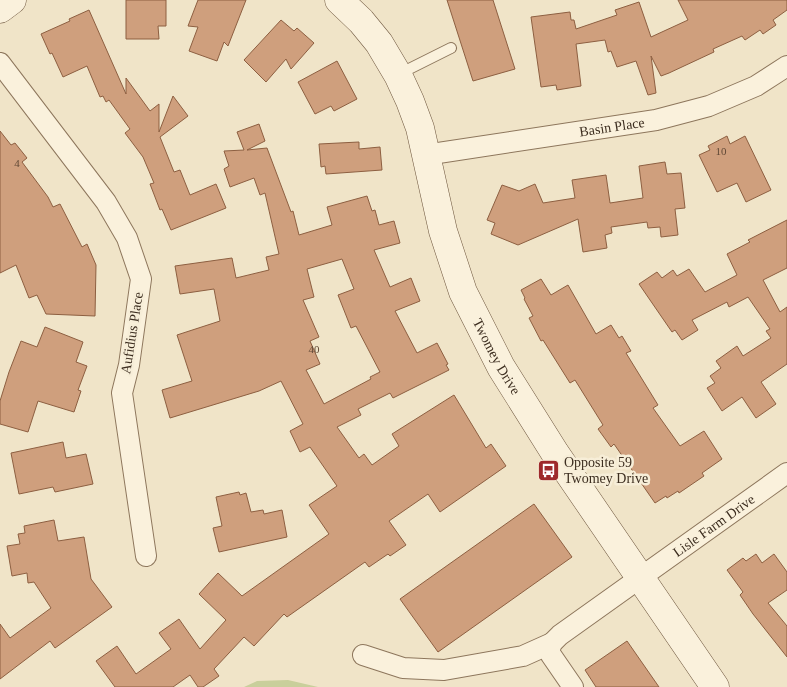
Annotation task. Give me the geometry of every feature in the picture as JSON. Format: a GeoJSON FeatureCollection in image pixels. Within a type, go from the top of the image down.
{"type":"FeatureCollection","features":[{"type":"Feature","properties":{"kind":"street"},"geometry":{"type":"LineString","coordinates":[[0,9],[12,0]]}},
{"type":"Feature","properties":{"kind":"street","name":"Twomey Drive"},"geometry":{"type":"LineString","coordinates":[[342,1],[379,43],[398,75],[410,101],[420,128],[443,231],[463,292],[497,359],[556,453],[715,687]]}},
{"type":"Feature","properties":{"kind":"street","name":"Aufidius Place"},"geometry":{"type":"LineString","coordinates":[[0,63],[106,202],[127,238],[141,279],[129,365],[122,393],[146,556]]}},
{"type":"Feature","properties":{"kind":"street","name":"Basin Place"},"geometry":{"type":"LineString","coordinates":[[425,155],[656,120],[709,106],[756,86],[787,66]]}},
{"type":"Feature","properties":{"kind":"street","name":"Lisle Farm Drive"},"geometry":{"type":"LineString","coordinates":[[363,655],[403,668],[444,670],[523,656],[552,643],[560,635],[640,576],[787,473]]}},
{"type":"Feature","properties":{"kind":"street"},"geometry":{"type":"LineString","coordinates":[[552,643],[549,651],[573,687]]}},
{"type":"Feature","properties":{"kind":"lane"},"geometry":{"type":"LineString","coordinates":[[398,75],[451,48]]}},
{"type":"Feature","properties":{"kind":"green space"},"geometry":{"type":"Polygon","coordinates":[[[288,680],[318,687],[244,687],[257,681],[288,680]]]}},
{"type":"Feature","properties":{"kind":"building"},"geometry":{"type":"Polygon","coordinates":[[[126,0],[166,0],[166,26],[158,26],[159,39],[126,39],[126,0]]]}},
{"type":"Feature","properties":{"kind":"building"},"geometry":{"type":"Polygon","coordinates":[[[198,0],[246,0],[228,46],[224,42],[217,61],[189,51],[198,27],[188,26],[198,0]]]}},
{"type":"Feature","properties":{"kind":"building"},"geometry":{"type":"Polygon","coordinates":[[[447,0],[493,0],[515,69],[473,81],[447,0]]]}},
{"type":"Feature","properties":{"kind":"building"},"geometry":{"type":"Polygon","coordinates":[[[678,0],[787,0],[787,10],[773,20],[776,25],[763,34],[760,30],[745,40],[742,36],[713,49],[714,52],[661,76],[651,56],[656,93],[648,95],[636,61],[617,67],[611,51],[608,52],[605,40],[576,44],[581,86],[557,90],[556,85],[541,87],[531,17],[570,12],[571,20],[574,20],[576,29],[617,15],[615,10],[639,2],[651,37],[688,20],[678,0]]]}},
{"type":"Feature","properties":{"kind":"building"},"geometry":{"type":"Polygon","coordinates":[[[89,10],[126,94],[126,78],[150,111],[159,104],[159,132],[173,96],[188,116],[160,137],[174,172],[180,170],[190,195],[216,184],[226,208],[171,230],[162,209],[160,210],[150,184],[154,183],[143,157],[125,133],[130,129],[109,100],[106,102],[103,96],[100,97],[87,66],[63,77],[41,34],[89,10]]]}},
{"type":"Feature","properties":{"kind":"building"},"geometry":{"type":"Polygon","coordinates":[[[281,20],[294,31],[297,28],[314,43],[291,69],[286,59],[266,82],[244,60],[281,20]]]}},
{"type":"Feature","properties":{"kind":"building"},"geometry":{"type":"Polygon","coordinates":[[[337,61],[357,99],[334,111],[331,106],[315,114],[298,82],[337,61]]]}},
{"type":"Feature","properties":{"kind":"building"},"geometry":{"type":"Polygon","coordinates":[[[259,124],[265,141],[247,150],[267,148],[291,212],[293,211],[299,235],[332,225],[327,207],[367,196],[372,211],[375,210],[379,225],[394,221],[400,243],[374,250],[390,287],[411,278],[420,301],[395,311],[417,353],[437,343],[448,364],[446,365],[449,370],[393,398],[390,393],[358,409],[361,415],[337,427],[359,458],[364,454],[372,465],[399,446],[392,434],[454,395],[486,448],[491,444],[506,466],[440,512],[428,494],[389,521],[406,545],[369,567],[365,562],[287,617],[284,614],[254,646],[244,637],[214,669],[219,676],[203,687],[198,687],[190,675],[173,687],[115,687],[96,661],[117,646],[136,674],[171,649],[159,633],[179,619],[200,649],[226,620],[199,594],[218,573],[242,596],[329,534],[309,505],[337,486],[310,447],[300,452],[290,431],[303,424],[281,381],[259,391],[170,418],[162,390],[192,381],[177,335],[220,321],[214,289],[180,294],[175,266],[232,258],[236,278],[269,270],[266,257],[279,254],[265,193],[260,195],[254,178],[230,187],[224,169],[229,166],[224,151],[244,150],[237,132],[259,124]],[[342,259],[307,269],[314,297],[303,300],[319,337],[310,341],[320,364],[306,370],[324,404],[371,379],[370,377],[380,372],[356,326],[351,328],[338,295],[354,289],[342,259]]]}},
{"type":"Feature","properties":{"kind":"building"},"geometry":{"type":"Polygon","coordinates":[[[0,131],[11,145],[15,143],[27,158],[22,162],[48,197],[53,207],[60,204],[82,247],[87,244],[96,265],[95,316],[46,314],[37,295],[29,298],[16,265],[0,273],[0,131]]]}},
{"type":"Feature","properties":{"kind":"building"},"geometry":{"type":"Polygon","coordinates":[[[727,136],[730,144],[745,136],[771,190],[746,202],[737,183],[717,192],[699,155],[710,150],[708,146],[727,136]]]}},
{"type":"Feature","properties":{"kind":"building"},"geometry":{"type":"Polygon","coordinates":[[[359,142],[359,149],[380,147],[382,170],[326,174],[325,166],[321,167],[319,144],[359,142]]]}},
{"type":"Feature","properties":{"kind":"building"},"geometry":{"type":"Polygon","coordinates":[[[665,162],[667,174],[681,173],[685,208],[675,209],[678,235],[661,237],[660,227],[648,228],[647,222],[611,227],[612,233],[605,235],[607,248],[583,252],[578,219],[518,245],[491,234],[495,223],[487,220],[502,185],[519,191],[535,184],[543,203],[575,198],[572,180],[606,175],[610,203],[643,198],[639,166],[665,162]]]}},
{"type":"Feature","properties":{"kind":"building"},"geometry":{"type":"Polygon","coordinates":[[[787,220],[787,268],[763,280],[780,312],[787,307],[787,364],[761,382],[776,404],[756,418],[742,397],[722,411],[707,388],[715,383],[710,376],[721,368],[716,361],[737,346],[743,356],[771,338],[766,331],[770,329],[748,297],[729,307],[727,302],[692,320],[698,330],[682,340],[675,330],[672,332],[639,284],[657,272],[662,278],[673,270],[677,276],[689,269],[705,292],[737,275],[727,254],[750,242],[748,240],[787,220]]]}},
{"type":"Feature","properties":{"kind":"building"},"geometry":{"type":"Polygon","coordinates":[[[541,279],[551,295],[568,285],[596,334],[611,325],[619,338],[622,336],[631,351],[626,353],[658,405],[653,408],[680,446],[704,431],[722,459],[702,473],[704,476],[679,493],[678,491],[667,498],[666,496],[655,503],[614,444],[611,447],[598,429],[603,425],[575,380],[570,383],[543,340],[541,341],[529,318],[533,316],[521,290],[541,279]]]}},
{"type":"Feature","properties":{"kind":"building"},"geometry":{"type":"Polygon","coordinates":[[[45,327],[83,342],[76,362],[87,366],[78,390],[81,391],[74,412],[38,401],[28,432],[0,424],[0,401],[21,341],[37,347],[45,327]]]}},
{"type":"Feature","properties":{"kind":"building"},"geometry":{"type":"Polygon","coordinates":[[[63,442],[66,458],[86,454],[93,484],[55,492],[53,487],[19,494],[11,453],[63,442]]]}},
{"type":"Feature","properties":{"kind":"building"},"geometry":{"type":"Polygon","coordinates":[[[239,492],[240,495],[246,493],[251,512],[263,510],[264,514],[282,510],[287,537],[219,552],[213,528],[222,526],[216,497],[239,492]]]}},
{"type":"Feature","properties":{"kind":"building"},"geometry":{"type":"Polygon","coordinates":[[[534,504],[572,557],[438,652],[400,599],[534,504]]]}},
{"type":"Feature","properties":{"kind":"building"},"geometry":{"type":"Polygon","coordinates":[[[54,520],[58,541],[84,537],[91,579],[112,607],[55,648],[50,641],[0,679],[0,624],[10,638],[51,608],[34,582],[28,583],[27,573],[12,576],[7,546],[20,544],[18,534],[25,533],[24,526],[54,520]]]}},
{"type":"Feature","properties":{"kind":"building"},"geometry":{"type":"Polygon","coordinates":[[[756,554],[762,563],[774,554],[787,572],[787,590],[768,603],[787,626],[787,657],[753,614],[740,595],[743,592],[727,570],[743,558],[746,561],[756,554]]]}},
{"type":"Feature","properties":{"kind":"building"},"geometry":{"type":"Polygon","coordinates":[[[627,641],[659,687],[596,687],[585,670],[627,641]]]}},
{"type":"Feature","properties":{"kind":"place","name":"Opposite 59 Twomey Drive"},"geometry":{"type":"Point","coordinates":[548,470]}}]}
